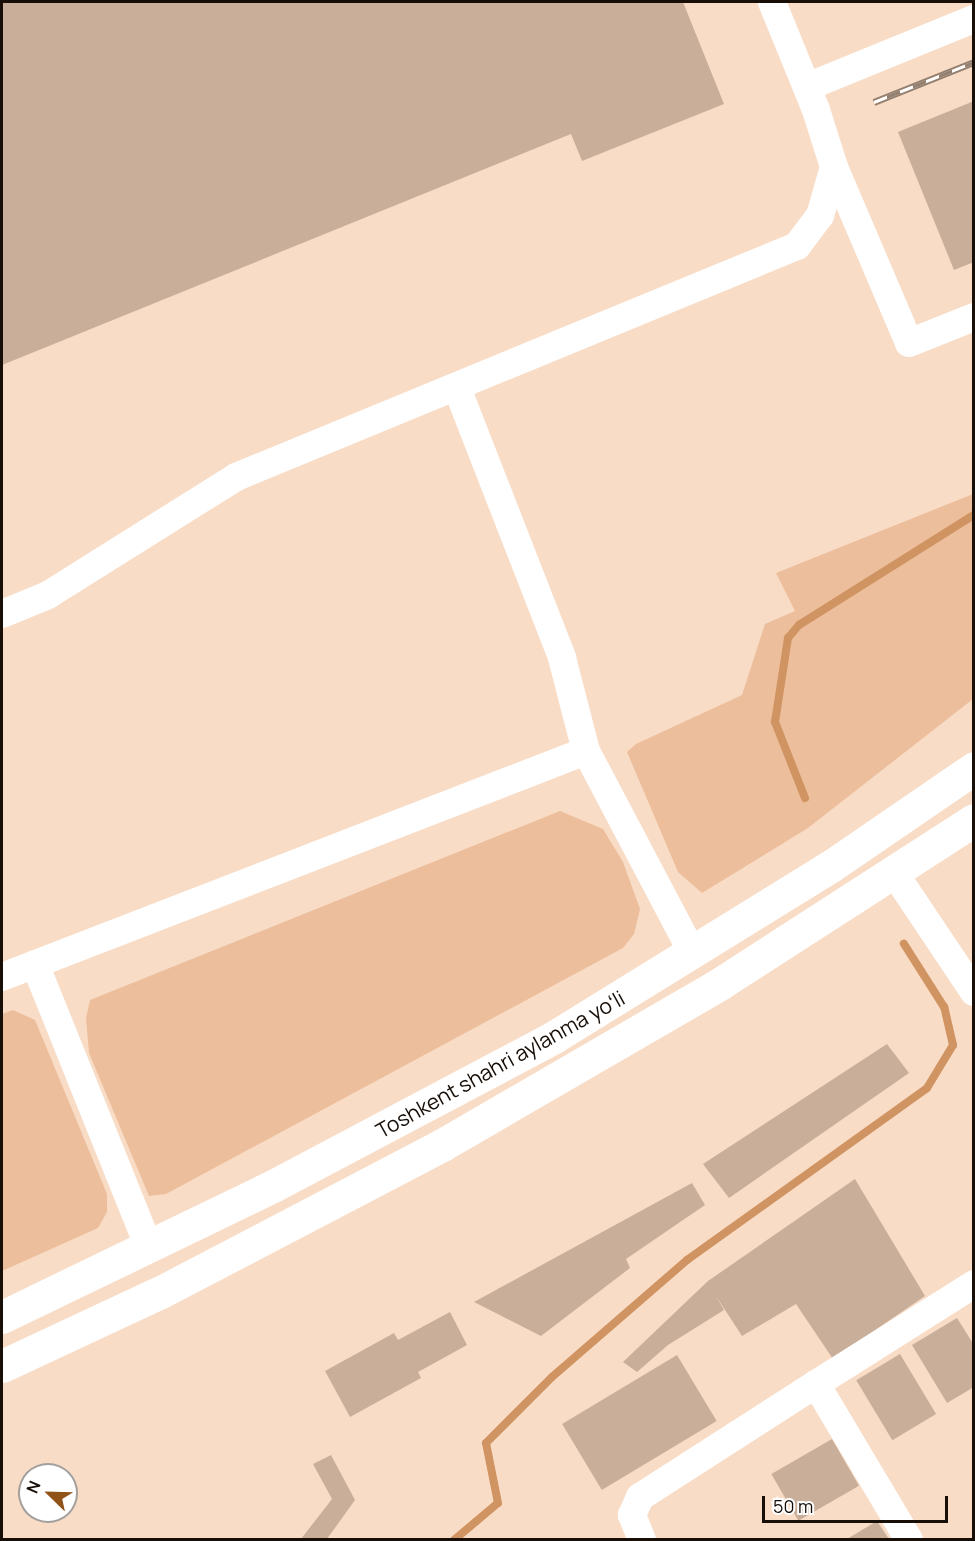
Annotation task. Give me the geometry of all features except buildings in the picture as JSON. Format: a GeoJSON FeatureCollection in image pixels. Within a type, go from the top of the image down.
{"type":"FeatureCollection","features":[{"type":"Feature","properties":{"kind":"highway","name":"Toshkent shahri aylanma yoʻli"},"geometry":{"type":"LineString","coordinates":[[2,1317],[149,1248],[416,1114],[693,954],[974,768]]}},
{"type":"Feature","properties":{"kind":"highway","name":"Toshkent shahri aylanma yoʻli"},"geometry":{"type":"LineString","coordinates":[[2,1366],[302,1221],[442,1145],[713,988],[895,874],[974,820]]}},
{"type":"Feature","properties":{"kind":"highway"},"geometry":{"type":"LineString","coordinates":[[693,954],[713,988]]}},
{"type":"Feature","properties":{"kind":"street"},"geometry":{"type":"LineString","coordinates":[[772,2],[807,87],[834,167],[909,344],[974,317]]}},
{"type":"Feature","properties":{"kind":"street"},"geometry":{"type":"LineString","coordinates":[[807,87],[974,19]]}},
{"type":"Feature","properties":{"kind":"street"},"geometry":{"type":"LineString","coordinates":[[2,614],[48,595],[236,477],[457,388],[797,246],[820,216],[834,167]]}},
{"type":"Feature","properties":{"kind":"street"},"geometry":{"type":"LineString","coordinates":[[457,388],[562,658],[586,751],[693,954]]}},
{"type":"Feature","properties":{"kind":"street"},"geometry":{"type":"LineString","coordinates":[[2,977],[586,751]]}},
{"type":"Feature","properties":{"kind":"street"},"geometry":{"type":"LineString","coordinates":[[895,874],[970,980]]}},
{"type":"Feature","properties":{"kind":"street"},"geometry":{"type":"LineString","coordinates":[[35,964],[149,1248]]}},
{"type":"Feature","properties":{"kind":"street"},"geometry":{"type":"LineString","coordinates":[[642,1539],[632,1515],[640,1497],[974,1284]]}},
{"type":"Feature","properties":{"kind":"street"},"geometry":{"type":"LineString","coordinates":[[816,1384],[909,1539]]}},
{"type":"Feature","properties":{"kind":"shaded area"},"geometry":{"type":"Polygon","coordinates":[[[973,494],[973,699],[808,828],[702,893],[678,872],[627,752],[636,744],[742,695],[765,624],[795,611],[776,573],[973,494]]]}},
{"type":"Feature","properties":{"kind":"shaded area"},"geometry":{"type":"Polygon","coordinates":[[[560,811],[603,829],[623,862],[640,909],[634,934],[623,948],[166,1194],[149,1196],[89,1053],[86,1018],[90,1000],[560,811]]]}},
{"type":"Feature","properties":{"kind":"shaded area"},"geometry":{"type":"Polygon","coordinates":[[[13,1010],[35,1020],[107,1194],[107,1212],[98,1228],[2,1271],[2,1014],[13,1010]]]}},
{"type":"Feature","properties":{"kind":"waterway"},"geometry":{"type":"LineString","coordinates":[[805,798],[775,722],[788,638],[799,625],[974,515]]}},
{"type":"Feature","properties":{"kind":"waterway"},"geometry":{"type":"LineString","coordinates":[[454,1540],[498,1503],[486,1443],[552,1377],[687,1260],[927,1088],[953,1045],[944,1007],[904,944]]}},
{"type":"Feature","properties":{"kind":"railway"},"geometry":{"type":"LineString","coordinates":[[874,102],[974,62]]}}]}
